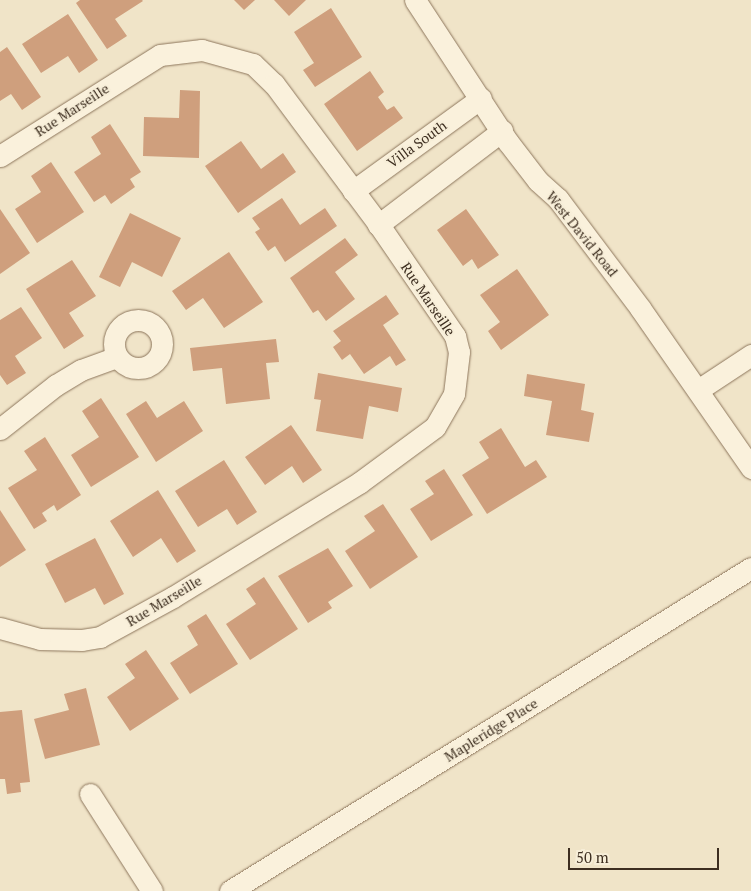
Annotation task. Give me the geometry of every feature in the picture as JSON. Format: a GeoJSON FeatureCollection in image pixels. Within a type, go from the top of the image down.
{"type":"FeatureCollection","features":[{"type":"Feature","properties":{"kind":"street","name":"West David Road"},"geometry":{"type":"LineString","coordinates":[[415,0],[502,131],[538,181],[558,199],[698,390],[751,468]]}},
{"type":"Feature","properties":{"kind":"street","name":"Rue Marseille"},"geometry":{"type":"LineString","coordinates":[[0,156],[143,63],[160,55],[202,50],[253,64],[274,84],[378,225],[454,336],[459,352],[458,380],[450,405],[434,427],[359,483],[114,631],[82,640],[40,638],[0,628]]}},
{"type":"Feature","properties":{"kind":"street","name":"Villa South"},"geometry":{"type":"LineString","coordinates":[[353,191],[481,98]]}},
{"type":"Feature","properties":{"kind":"street"},"geometry":{"type":"LineString","coordinates":[[378,225],[502,131]]}},
{"type":"Feature","properties":{"kind":"street"},"geometry":{"type":"LineString","coordinates":[[698,390],[751,355]]}},
{"type":"Feature","properties":{"kind":"street"},"geometry":{"type":"LineString","coordinates":[[0,430],[64,380],[81,370],[117,357]]}},
{"type":"Feature","properties":{"kind":"street","name":"Mapleridge Place"},"geometry":{"type":"LineString","coordinates":[[230,891],[751,568]]}},
{"type":"Feature","properties":{"kind":"street"},"geometry":{"type":"LineString","coordinates":[[90,794],[152,891]]}},
{"type":"Feature","properties":{"kind":"building"},"geometry":{"type":"Polygon","coordinates":[[[80,0],[143,1],[115,19],[127,36],[107,49],[76,3],[80,0]]]}},
{"type":"Feature","properties":{"kind":"building"},"geometry":{"type":"Polygon","coordinates":[[[234,0],[255,0],[244,10],[234,0]]]}},
{"type":"Feature","properties":{"kind":"building"},"geometry":{"type":"Polygon","coordinates":[[[274,0],[306,0],[289,16],[274,0]]]}},
{"type":"Feature","properties":{"kind":"building"},"geometry":{"type":"Polygon","coordinates":[[[331,8],[362,57],[315,87],[303,70],[314,63],[294,32],[331,8]]]}},
{"type":"Feature","properties":{"kind":"building"},"geometry":{"type":"Polygon","coordinates":[[[68,14],[98,60],[79,73],[68,56],[41,73],[22,44],[68,14]]]}},
{"type":"Feature","properties":{"kind":"building"},"geometry":{"type":"Polygon","coordinates":[[[7,47],[41,97],[22,110],[11,94],[0,101],[0,52],[7,47]]]}},
{"type":"Feature","properties":{"kind":"building"},"geometry":{"type":"Polygon","coordinates":[[[370,71],[384,92],[378,97],[387,110],[394,106],[403,118],[357,151],[324,104],[370,71]]]}},
{"type":"Feature","properties":{"kind":"building"},"geometry":{"type":"Polygon","coordinates":[[[180,90],[200,91],[199,158],[143,156],[144,117],[179,118],[180,90]]]}},
{"type":"Feature","properties":{"kind":"building"},"geometry":{"type":"Polygon","coordinates":[[[110,124],[141,172],[130,179],[135,187],[111,204],[105,195],[94,202],[74,172],[101,154],[91,137],[110,124]]]}},
{"type":"Feature","properties":{"kind":"building"},"geometry":{"type":"Polygon","coordinates":[[[241,141],[261,169],[283,153],[296,172],[238,213],[205,166],[241,141]]]}},
{"type":"Feature","properties":{"kind":"building"},"geometry":{"type":"Polygon","coordinates":[[[51,162],[84,212],[37,243],[15,209],[41,192],[31,176],[51,162]]]}},
{"type":"Feature","properties":{"kind":"building"},"geometry":{"type":"Polygon","coordinates":[[[282,198],[300,225],[325,208],[337,226],[285,262],[275,246],[268,251],[255,232],[260,229],[252,218],[282,198]]]}},
{"type":"Feature","properties":{"kind":"building"},"geometry":{"type":"Polygon","coordinates":[[[0,209],[30,253],[0,274],[0,209]]]}},
{"type":"Feature","properties":{"kind":"building"},"geometry":{"type":"Polygon","coordinates":[[[466,209],[499,255],[478,269],[472,259],[463,266],[437,230],[466,209]]]}},
{"type":"Feature","properties":{"kind":"building"},"geometry":{"type":"Polygon","coordinates":[[[130,213],[181,238],[162,277],[132,262],[120,287],[99,277],[130,213]]]}},
{"type":"Feature","properties":{"kind":"building"},"geometry":{"type":"Polygon","coordinates":[[[345,238],[358,255],[335,272],[355,299],[326,321],[318,310],[313,313],[290,278],[345,238]]]}},
{"type":"Feature","properties":{"kind":"building"},"geometry":{"type":"Polygon","coordinates":[[[229,252],[263,302],[224,328],[203,298],[186,310],[172,291],[229,252]]]}},
{"type":"Feature","properties":{"kind":"building"},"geometry":{"type":"Polygon","coordinates":[[[72,260],[96,296],[69,313],[84,336],[64,349],[26,289],[72,260]]]}},
{"type":"Feature","properties":{"kind":"building"},"geometry":{"type":"Polygon","coordinates":[[[517,269],[549,315],[501,350],[488,331],[500,322],[480,295],[517,269]]]}},
{"type":"Feature","properties":{"kind":"building"},"geometry":{"type":"Polygon","coordinates":[[[386,295],[399,314],[383,325],[406,360],[396,366],[390,356],[364,374],[350,354],[342,360],[333,347],[341,341],[333,331],[386,295]]]}},
{"type":"Feature","properties":{"kind":"building"},"geometry":{"type":"Polygon","coordinates":[[[21,307],[42,338],[15,356],[26,373],[7,385],[0,375],[0,320],[21,307]]]}},
{"type":"Feature","properties":{"kind":"building"},"geometry":{"type":"Polygon","coordinates":[[[276,339],[279,362],[266,363],[270,399],[226,404],[222,368],[193,371],[190,348],[276,339]]]}},
{"type":"Feature","properties":{"kind":"building"},"geometry":{"type":"Polygon","coordinates":[[[318,373],[402,388],[398,412],[369,406],[363,439],[316,431],[321,400],[314,399],[318,373]]]}},
{"type":"Feature","properties":{"kind":"building"},"geometry":{"type":"Polygon","coordinates":[[[527,374],[585,384],[581,410],[594,413],[589,442],[546,435],[552,401],[524,396],[527,374]]]}},
{"type":"Feature","properties":{"kind":"building"},"geometry":{"type":"Polygon","coordinates":[[[101,398],[139,457],[91,487],[71,455],[99,437],[82,411],[101,398]]]}},
{"type":"Feature","properties":{"kind":"building"},"geometry":{"type":"Polygon","coordinates":[[[146,401],[157,418],[184,401],[203,431],[156,462],[126,414],[146,401]]]}},
{"type":"Feature","properties":{"kind":"building"},"geometry":{"type":"Polygon","coordinates":[[[291,425],[322,470],[303,483],[292,466],[265,485],[245,457],[291,425]]]}},
{"type":"Feature","properties":{"kind":"building"},"geometry":{"type":"Polygon","coordinates":[[[501,428],[525,467],[536,460],[547,477],[487,514],[462,475],[489,458],[479,442],[501,428]]]}},
{"type":"Feature","properties":{"kind":"building"},"geometry":{"type":"Polygon","coordinates":[[[45,437],[81,495],[57,511],[54,505],[42,513],[47,521],[34,529],[8,488],[37,470],[24,451],[45,437]]]}},
{"type":"Feature","properties":{"kind":"building"},"geometry":{"type":"Polygon","coordinates":[[[224,460],[257,512],[237,525],[227,509],[198,527],[175,491],[224,460]]]}},
{"type":"Feature","properties":{"kind":"building"},"geometry":{"type":"Polygon","coordinates":[[[444,469],[473,515],[431,541],[410,509],[434,494],[425,481],[444,469]]]}},
{"type":"Feature","properties":{"kind":"building"},"geometry":{"type":"Polygon","coordinates":[[[158,490],[196,551],[177,563],[161,538],[133,557],[110,521],[158,490]]]}},
{"type":"Feature","properties":{"kind":"building"},"geometry":{"type":"Polygon","coordinates":[[[383,504],[418,557],[370,589],[345,551],[375,531],[364,516],[383,504]]]}},
{"type":"Feature","properties":{"kind":"building"},"geometry":{"type":"Polygon","coordinates":[[[0,510],[26,550],[0,567],[0,510]]]}},
{"type":"Feature","properties":{"kind":"building"},"geometry":{"type":"Polygon","coordinates":[[[95,538],[124,594],[104,605],[95,588],[65,603],[45,564],[95,538]]]}},
{"type":"Feature","properties":{"kind":"building"},"geometry":{"type":"Polygon","coordinates":[[[328,548],[353,586],[328,602],[332,608],[308,623],[278,576],[328,548]]]}},
{"type":"Feature","properties":{"kind":"building"},"geometry":{"type":"Polygon","coordinates":[[[264,577],[298,629],[250,660],[226,624],[256,604],[246,589],[264,577]]]}},
{"type":"Feature","properties":{"kind":"building"},"geometry":{"type":"Polygon","coordinates":[[[206,614],[238,664],[190,694],[170,663],[198,645],[187,626],[206,614]]]}},
{"type":"Feature","properties":{"kind":"building"},"geometry":{"type":"Polygon","coordinates":[[[146,650],[179,699],[130,731],[107,697],[135,678],[125,664],[146,650]]]}},
{"type":"Feature","properties":{"kind":"building"},"geometry":{"type":"Polygon","coordinates":[[[86,688],[100,745],[45,759],[34,719],[69,710],[64,694],[86,688]]]}},
{"type":"Feature","properties":{"kind":"building"},"geometry":{"type":"Polygon","coordinates":[[[22,710],[30,782],[20,783],[21,792],[7,794],[5,779],[0,779],[0,712],[22,710]]]}}]}
